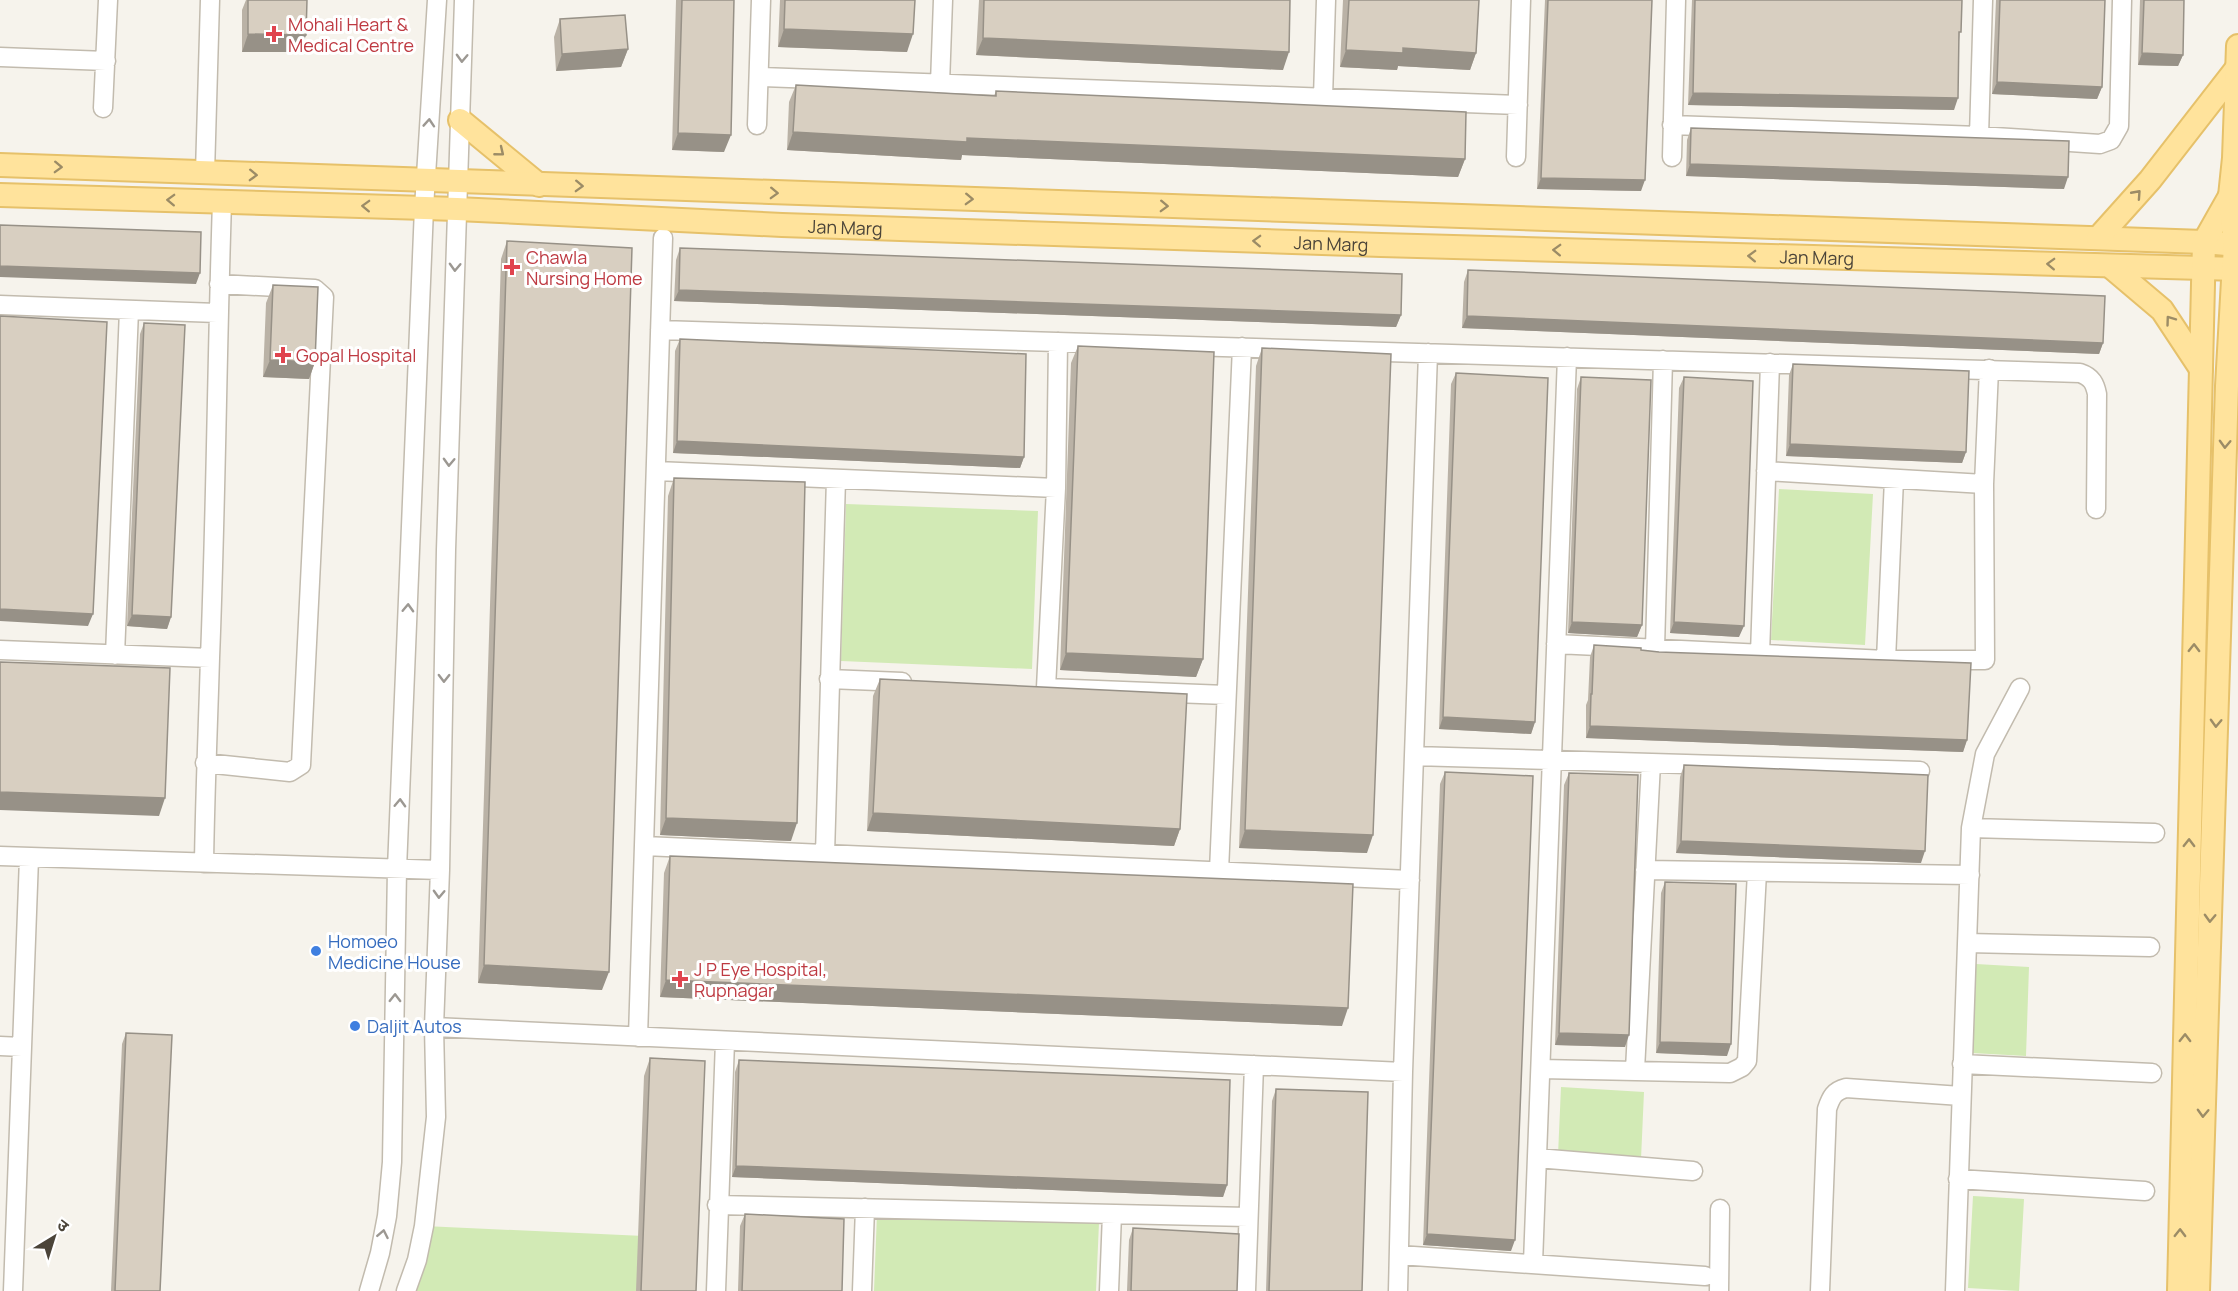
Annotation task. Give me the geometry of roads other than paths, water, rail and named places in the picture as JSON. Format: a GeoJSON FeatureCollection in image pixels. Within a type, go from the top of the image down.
{"type":"FeatureCollection","features":[{"type":"Feature","properties":{"kind":"main road"},"geometry":{"type":"LineString","coordinates":[[2198,1291],[2237,245],[2230,196],[2237,108],[2238,46]]}},
{"type":"Feature","properties":{"kind":"main road"},"geometry":{"type":"LineString","coordinates":[[2098,238],[2150,180],[2237,68]]}},
{"type":"Feature","properties":{"kind":"main road"},"geometry":{"type":"LineString","coordinates":[[460,120],[539,185]]}},
{"type":"Feature","properties":{"kind":"main road"},"geometry":{"type":"LineString","coordinates":[[0,165],[2098,238],[2237,245]]}},
{"type":"Feature","properties":{"kind":"main road","name":"Jan Marg"},"geometry":{"type":"LineString","coordinates":[[0,195],[458,209],[782,225],[2236,269]]}},
{"type":"Feature","properties":{"kind":"main road"},"geometry":{"type":"LineString","coordinates":[[2179,1291],[2204,242],[2230,196]]}},
{"type":"Feature","properties":{"kind":"main road"},"geometry":{"type":"LineString","coordinates":[[2110,266],[2162,310],[2201,369]]}},
{"type":"Feature","properties":{"kind":"street"},"geometry":{"type":"LineString","coordinates":[[104,108],[108,0]]}},
{"type":"Feature","properties":{"kind":"street"},"geometry":{"type":"LineString","coordinates":[[205,173],[210,0]]}},
{"type":"Feature","properties":{"kind":"street"},"geometry":{"type":"LineString","coordinates":[[369,1291],[385,1225],[392,1162],[397,869],[424,208],[437,0]]}},
{"type":"Feature","properties":{"kind":"street"},"geometry":{"type":"LineString","coordinates":[[406,1291],[417,1260],[424,1226],[436,1117],[434,1027],[440,870],[446,550],[464,0]]}},
{"type":"Feature","properties":{"kind":"street"},"geometry":{"type":"LineString","coordinates":[[758,125],[761,0]]}},
{"type":"Feature","properties":{"kind":"street"},"geometry":{"type":"LineString","coordinates":[[940,84],[943,0]]}},
{"type":"Feature","properties":{"kind":"street"},"geometry":{"type":"LineString","coordinates":[[1323,98],[1326,0]]}},
{"type":"Feature","properties":{"kind":"street"},"geometry":{"type":"LineString","coordinates":[[1516,157],[1521,0]]}},
{"type":"Feature","properties":{"kind":"street"},"geometry":{"type":"LineString","coordinates":[[1672,157],[1676,0]]}},
{"type":"Feature","properties":{"kind":"street"},"geometry":{"type":"LineString","coordinates":[[1979,136],[1983,0]]}},
{"type":"Feature","properties":{"kind":"street"},"geometry":{"type":"LineString","coordinates":[[1672,125],[1979,136],[2100,144],[2111,140],[2120,126],[2122,0]]}},
{"type":"Feature","properties":{"kind":"street"},"geometry":{"type":"LineString","coordinates":[[0,57],[106,61]]}},
{"type":"Feature","properties":{"kind":"street"},"geometry":{"type":"LineString","coordinates":[[759,77],[1518,105]]}},
{"type":"Feature","properties":{"kind":"street"},"geometry":{"type":"LineString","coordinates":[[204,863],[217,313],[222,202]]}},
{"type":"Feature","properties":{"kind":"street"},"geometry":{"type":"LineString","coordinates":[[638,1037],[663,238]]}},
{"type":"Feature","properties":{"kind":"street"},"geometry":{"type":"LineString","coordinates":[[205,763],[290,772],[301,765],[324,297],[315,289],[219,284]]}},
{"type":"Feature","properties":{"kind":"street"},"geometry":{"type":"LineString","coordinates":[[0,305],[217,313]]}},
{"type":"Feature","properties":{"kind":"street"},"geometry":{"type":"LineString","coordinates":[[115,654],[129,309]]}},
{"type":"Feature","properties":{"kind":"street"},"geometry":{"type":"LineString","coordinates":[[660,330],[2080,373],[2088,375],[2095,384],[2097,394],[2096,509]]}},
{"type":"Feature","properties":{"kind":"street"},"geometry":{"type":"LineString","coordinates":[[1047,687],[1056,488],[1058,342]]}},
{"type":"Feature","properties":{"kind":"street"},"geometry":{"type":"LineString","coordinates":[[1219,872],[1242,347]]}},
{"type":"Feature","properties":{"kind":"street"},"geometry":{"type":"LineString","coordinates":[[1398,1291],[1403,1072],[1428,353]]}},
{"type":"Feature","properties":{"kind":"street"},"geometry":{"type":"LineString","coordinates":[[1533,1263],[1567,357]]}},
{"type":"Feature","properties":{"kind":"street"},"geometry":{"type":"LineString","coordinates":[[1655,648],[1663,360]]}},
{"type":"Feature","properties":{"kind":"street"},"geometry":{"type":"LineString","coordinates":[[1760,654],[1770,363]]}},
{"type":"Feature","properties":{"kind":"street"},"geometry":{"type":"LineString","coordinates":[[1556,644],[1886,660],[1985,660],[1984,484],[1989,369]]}},
{"type":"Feature","properties":{"kind":"street"},"geometry":{"type":"LineString","coordinates":[[656,471],[1056,488]]}},
{"type":"Feature","properties":{"kind":"street"},"geometry":{"type":"LineString","coordinates":[[1766,471],[1984,484]]}},
{"type":"Feature","properties":{"kind":"street"},"geometry":{"type":"LineString","coordinates":[[1886,660],[1894,478]]}},
{"type":"Feature","properties":{"kind":"street"},"geometry":{"type":"LineString","coordinates":[[825,854],[837,479]]}},
{"type":"Feature","properties":{"kind":"street"},"geometry":{"type":"LineString","coordinates":[[0,650],[210,658]]}},
{"type":"Feature","properties":{"kind":"street"},"geometry":{"type":"LineString","coordinates":[[829,679],[921,682]]}},
{"type":"Feature","properties":{"kind":"street"},"geometry":{"type":"LineString","coordinates":[[1024,687],[1226,695]]}},
{"type":"Feature","properties":{"kind":"street"},"geometry":{"type":"LineString","coordinates":[[1955,1291],[1971,828],[1985,754],[2020,688]]}},
{"type":"Feature","properties":{"kind":"street"},"geometry":{"type":"LineString","coordinates":[[1414,756],[1920,771]]}},
{"type":"Feature","properties":{"kind":"street"},"geometry":{"type":"LineString","coordinates":[[1635,1070],[1651,763]]}},
{"type":"Feature","properties":{"kind":"street"},"geometry":{"type":"LineString","coordinates":[[1971,828],[2155,834]]}},
{"type":"Feature","properties":{"kind":"street"},"geometry":{"type":"LineString","coordinates":[[644,846],[1410,880]]}},
{"type":"Feature","properties":{"kind":"street"},"geometry":{"type":"LineString","coordinates":[[0,856],[440,870]]}},
{"type":"Feature","properties":{"kind":"street"},"geometry":{"type":"LineString","coordinates":[[13,1291],[28,858]]}},
{"type":"Feature","properties":{"kind":"street"},"geometry":{"type":"LineString","coordinates":[[1645,870],[1970,875]]}},
{"type":"Feature","properties":{"kind":"street"},"geometry":{"type":"LineString","coordinates":[[1541,1069],[1730,1073],[1742,1067],[1747,1061],[1757,872]]}},
{"type":"Feature","properties":{"kind":"street"},"geometry":{"type":"LineString","coordinates":[[1967,943],[2150,947]]}},
{"type":"Feature","properties":{"kind":"street"},"geometry":{"type":"LineString","coordinates":[[434,1027],[1403,1072]]}},
{"type":"Feature","properties":{"kind":"street"},"geometry":{"type":"LineString","coordinates":[[716,1291],[717,1205],[725,1041]]}},
{"type":"Feature","properties":{"kind":"street"},"geometry":{"type":"LineString","coordinates":[[0,1046],[22,1047]]}},
{"type":"Feature","properties":{"kind":"street"},"geometry":{"type":"LineString","coordinates":[[1962,1064],[2152,1072]]}},
{"type":"Feature","properties":{"kind":"street"},"geometry":{"type":"LineString","coordinates":[[1246,1291],[1254,1065]]}},
{"type":"Feature","properties":{"kind":"street"},"geometry":{"type":"LineString","coordinates":[[1820,1291],[1827,1109],[1831,1095],[1846,1088],[1961,1096]]}},
{"type":"Feature","properties":{"kind":"street"},"geometry":{"type":"LineString","coordinates":[[1537,1158],[1693,1171]]}},
{"type":"Feature","properties":{"kind":"street"},"geometry":{"type":"LineString","coordinates":[[1958,1179],[2145,1191]]}},
{"type":"Feature","properties":{"kind":"street"},"geometry":{"type":"LineString","coordinates":[[717,1205],[1248,1217]]}},
{"type":"Feature","properties":{"kind":"street"},"geometry":{"type":"LineString","coordinates":[[862,1291],[865,1208]]}},
{"type":"Feature","properties":{"kind":"street"},"geometry":{"type":"LineString","coordinates":[[1719,1291],[1720,1209]]}},
{"type":"Feature","properties":{"kind":"street"},"geometry":{"type":"LineString","coordinates":[[1109,1291],[1112,1214]]}},
{"type":"Feature","properties":{"kind":"street"},"geometry":{"type":"LineString","coordinates":[[1399,1255],[1705,1276]]}},
{"type":"Feature","properties":{"kind":"place","name":"Mohali Heart & Medical Centre"},"geometry":{"type":"Point","coordinates":[274,34]}},
{"type":"Feature","properties":{"kind":"place","name":"Chawla Nursing Home"},"geometry":{"type":"Point","coordinates":[512,267]}},
{"type":"Feature","properties":{"kind":"place","name":"Gopal Hospital"},"geometry":{"type":"Point","coordinates":[283,355]}},
{"type":"Feature","properties":{"kind":"place","name":"Homoeo Medicine House"},"geometry":{"type":"Point","coordinates":[316,951]}},
{"type":"Feature","properties":{"kind":"place","name":"J P Eye Hospital, Rupnagar"},"geometry":{"type":"Point","coordinates":[680,979]}},
{"type":"Feature","properties":{"kind":"place","name":"Daljit Autos"},"geometry":{"type":"Point","coordinates":[355,1026]}}]}
